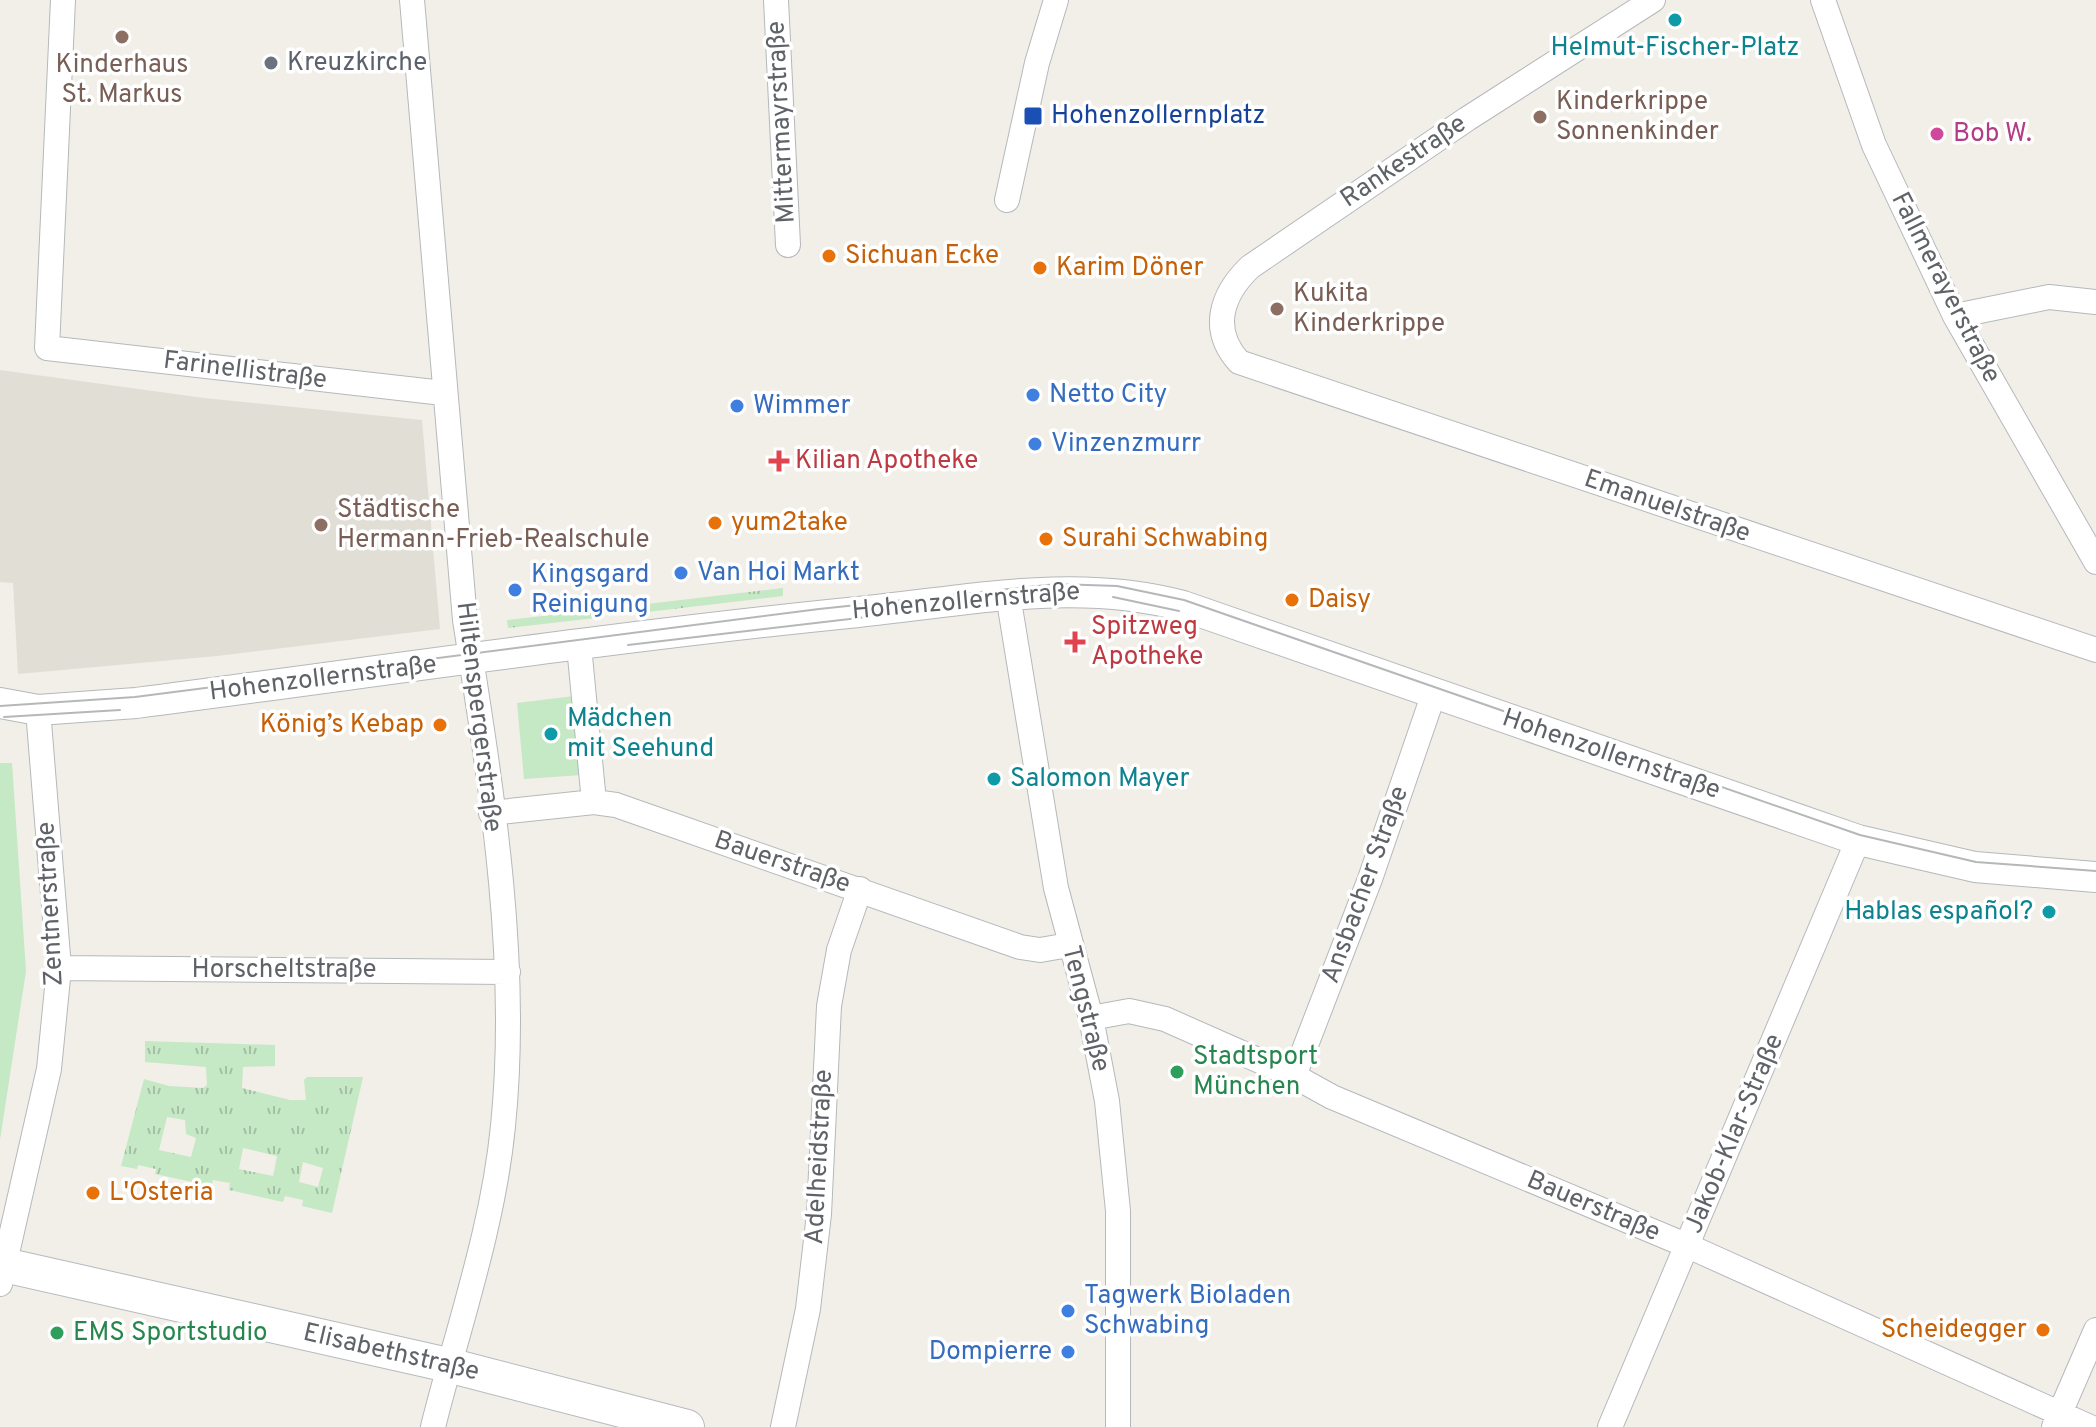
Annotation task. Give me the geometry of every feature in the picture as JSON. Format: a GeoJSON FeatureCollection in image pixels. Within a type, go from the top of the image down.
{"type":"FeatureCollection","features":[{"type":"Feature","properties":{"kind":"main road","name":"Elisabethstraße"},"geometry":{"type":"LineString","coordinates":[[2,1271],[448,1365],[687,1427]]}},
{"type":"Feature","properties":{"kind":"street","name":"Farinellistraße"},"geometry":{"type":"LineString","coordinates":[[63,0],[47,348],[443,393]]}},
{"type":"Feature","properties":{"kind":"street","name":"Hiltenspergerstraße"},"geometry":{"type":"LineString","coordinates":[[412,0],[443,393],[508,972],[499,1154],[488,1223],[433,1427]]}},
{"type":"Feature","properties":{"kind":"street","name":"Mittermayrstraße"},"geometry":{"type":"LineString","coordinates":[[776,0],[788,245]]}},
{"type":"Feature","properties":{"kind":"street"},"geometry":{"type":"LineString","coordinates":[[1007,200],[1037,63],[1056,0]]}},
{"type":"Feature","properties":{"kind":"street","name":"Rankestraße"},"geometry":{"type":"LineString","coordinates":[[1239,362],[1227,350],[1221,317],[1225,298],[1250,267],[1467,119],[1653,0]]}},
{"type":"Feature","properties":{"kind":"street","name":"Fallmerayerstraße"},"geometry":{"type":"LineString","coordinates":[[1823,0],[1874,145],[1955,316],[2096,562]]}},
{"type":"Feature","properties":{"kind":"street"},"geometry":{"type":"LineString","coordinates":[[1955,316],[2049,297],[2096,302]]}},
{"type":"Feature","properties":{"kind":"street","name":"Emanuelstraße"},"geometry":{"type":"LineString","coordinates":[[1239,362],[2096,650]]}},
{"type":"Feature","properties":{"kind":"street","name":"Hohenzollernstraße"},"geometry":{"type":"LineString","coordinates":[[0,703],[38,710],[136,703],[1008,595],[1095,590],[1148,597],[1858,840],[1975,867],[2096,877]]}},
{"type":"Feature","properties":{"kind":"street","name":"Tengstraße"},"geometry":{"type":"LineString","coordinates":[[1008,595],[1047,836],[1069,945],[1091,1018],[1107,1101],[1118,1211],[1118,1427]]}},
{"type":"Feature","properties":{"kind":"street"},"geometry":{"type":"LineString","coordinates":[[579,646],[594,802]]}},
{"type":"Feature","properties":{"kind":"street","name":"Ansbacher Straße"},"geometry":{"type":"LineString","coordinates":[[1294,1076],[1370,879],[1434,693]]}},
{"type":"Feature","properties":{"kind":"street","name":"Hohenzollernstraße"},"geometry":{"type":"LineString","coordinates":[[0,724],[38,710]]}},
{"type":"Feature","properties":{"kind":"street","name":"Zentnerstraße"},"geometry":{"type":"LineString","coordinates":[[2,1271],[49,1069],[59,968],[38,710]]}},
{"type":"Feature","properties":{"kind":"street","name":"Bauerstraße"},"geometry":{"type":"LineString","coordinates":[[491,813],[594,802],[616,805],[1020,947],[1040,950],[1069,945]]}},
{"type":"Feature","properties":{"kind":"street","name":"Jakob-Klar-Straße"},"geometry":{"type":"LineString","coordinates":[[1610,1427],[1858,840]]}},
{"type":"Feature","properties":{"kind":"street","name":"Adelheidstraße"},"geometry":{"type":"LineString","coordinates":[[783,1427],[808,1309],[819,1214],[829,1006],[839,950],[860,889]]}},
{"type":"Feature","properties":{"kind":"street","name":"Horscheltstraße"},"geometry":{"type":"LineString","coordinates":[[59,968],[508,972]]}},
{"type":"Feature","properties":{"kind":"street","name":"Bauerstraße"},"geometry":{"type":"LineString","coordinates":[[1091,1018],[1129,1011],[1153,1015],[1294,1076],[1332,1097],[1688,1246],[2057,1421],[2090,1427]]}},
{"type":"Feature","properties":{"kind":"street"},"geometry":{"type":"LineString","coordinates":[[2057,1421],[2096,1330]]}},
{"type":"Feature","properties":{"kind":"shaded area"},"geometry":{"type":"Polygon","coordinates":[[[0,370],[204,398],[422,420],[440,629],[217,656],[18,674],[13,583],[0,582],[0,370]]]}},
{"type":"Feature","properties":{"kind":"green space"},"geometry":{"type":"Polygon","coordinates":[[[783,588],[783,596],[622,615],[621,607],[783,588]]]}},
{"type":"Feature","properties":{"kind":"green space"},"geometry":{"type":"Polygon","coordinates":[[[603,609],[604,617],[508,628],[507,620],[603,609]]]}},
{"type":"Feature","properties":{"kind":"green space"},"geometry":{"type":"Polygon","coordinates":[[[574,696],[582,775],[524,779],[517,703],[574,696]]]}},
{"type":"Feature","properties":{"kind":"green space"},"geometry":{"type":"Polygon","coordinates":[[[0,763],[12,763],[26,971],[0,1140],[0,763]]]}},
{"type":"Feature","properties":{"kind":"green space"},"geometry":{"type":"Polygon","coordinates":[[[145,1041],[275,1045],[275,1066],[243,1067],[242,1088],[290,1100],[306,1100],[304,1080],[307,1077],[363,1077],[332,1213],[302,1206],[303,1200],[285,1196],[283,1202],[229,1190],[230,1183],[213,1180],[211,1186],[155,1174],[156,1169],[138,1165],[137,1169],[121,1166],[144,1079],[169,1086],[203,1088],[207,1085],[206,1067],[145,1062],[145,1041]],[[167,1117],[159,1150],[191,1157],[196,1138],[186,1134],[185,1120],[167,1117]],[[243,1148],[239,1169],[273,1176],[277,1156],[243,1148]],[[303,1162],[299,1182],[318,1187],[323,1168],[303,1162]]]}},
{"type":"Feature","properties":{"kind":"tram line"},"geometry":{"type":"LineString","coordinates":[[0,706],[135,697],[819,609],[1057,584],[1117,586],[1184,600],[1860,835],[1976,862],[2096,871]]}},
{"type":"Feature","properties":{"kind":"tram line"},"geometry":{"type":"LineString","coordinates":[[1113,597],[1179,611]]}},
{"type":"Feature","properties":{"kind":"tram line"},"geometry":{"type":"LineString","coordinates":[[628,645],[961,606]]}},
{"type":"Feature","properties":{"kind":"tram line"},"geometry":{"type":"LineString","coordinates":[[4,717],[120,710]]}},
{"type":"Feature","properties":{"kind":"place","name":"Helmut-Fischer-Platz"},"geometry":{"type":"Point","coordinates":[1675,20]}},
{"type":"Feature","properties":{"kind":"place","name":"Kinderhaus St. Markus"},"geometry":{"type":"Point","coordinates":[122,37]}},
{"type":"Feature","properties":{"kind":"place","name":"Kreuzkirche"},"geometry":{"type":"Point","coordinates":[271,63]}},
{"type":"Feature","properties":{"kind":"place","name":"Hohenzollernplatz"},"geometry":{"type":"Point","coordinates":[1033,116]}},
{"type":"Feature","properties":{"kind":"place","name":"Kinderkrippe Sonnenkinder"},"geometry":{"type":"Point","coordinates":[1540,117]}},
{"type":"Feature","properties":{"kind":"place","name":"Bob W."},"geometry":{"type":"Point","coordinates":[1937,134]}},
{"type":"Feature","properties":{"kind":"place","name":"Sichuan Ecke"},"geometry":{"type":"Point","coordinates":[829,256]}},
{"type":"Feature","properties":{"kind":"place","name":"Karim Döner"},"geometry":{"type":"Point","coordinates":[1040,268]}},
{"type":"Feature","properties":{"kind":"place","name":"Kukita Kinderkrippe"},"geometry":{"type":"Point","coordinates":[1277,309]}},
{"type":"Feature","properties":{"kind":"place","name":"Netto City"},"geometry":{"type":"Point","coordinates":[1033,395]}},
{"type":"Feature","properties":{"kind":"place","name":"Wimmer"},"geometry":{"type":"Point","coordinates":[737,406]}},
{"type":"Feature","properties":{"kind":"place","name":"Vinzenzmurr"},"geometry":{"type":"Point","coordinates":[1035,444]}},
{"type":"Feature","properties":{"kind":"place","name":"Kilian Apotheke"},"geometry":{"type":"Point","coordinates":[779,461]}},
{"type":"Feature","properties":{"kind":"place","name":"yum2take"},"geometry":{"type":"Point","coordinates":[715,523]}},
{"type":"Feature","properties":{"kind":"place","name":"Städtische Hermann-Frieb-Realschule"},"geometry":{"type":"Point","coordinates":[321,525]}},
{"type":"Feature","properties":{"kind":"place","name":"Surahi Schwabing"},"geometry":{"type":"Point","coordinates":[1046,539]}},
{"type":"Feature","properties":{"kind":"place","name":"Van Hoi Markt"},"geometry":{"type":"Point","coordinates":[681,573]}},
{"type":"Feature","properties":{"kind":"place","name":"Kingsgard Reinigung"},"geometry":{"type":"Point","coordinates":[515,590]}},
{"type":"Feature","properties":{"kind":"place","name":"Daisy"},"geometry":{"type":"Point","coordinates":[1292,600]}},
{"type":"Feature","properties":{"kind":"place","name":"Spitzweg Apotheke"},"geometry":{"type":"Point","coordinates":[1075,642]}},
{"type":"Feature","properties":{"kind":"place","name":"König’s Kebap"},"geometry":{"type":"Point","coordinates":[440,725]}},
{"type":"Feature","properties":{"kind":"place","name":"Mädchen mit Seehund"},"geometry":{"type":"Point","coordinates":[551,734]}},
{"type":"Feature","properties":{"kind":"place","name":"Salomon Mayer"},"geometry":{"type":"Point","coordinates":[994,779]}},
{"type":"Feature","properties":{"kind":"place","name":"Hablas español?"},"geometry":{"type":"Point","coordinates":[2049,912]}},
{"type":"Feature","properties":{"kind":"place","name":"Stadtsport München"},"geometry":{"type":"Point","coordinates":[1177,1072]}},
{"type":"Feature","properties":{"kind":"place","name":"L'Osteria"},"geometry":{"type":"Point","coordinates":[93,1193]}},
{"type":"Feature","properties":{"kind":"place","name":"Tagwerk Bioladen Schwabing"},"geometry":{"type":"Point","coordinates":[1068,1311]}},
{"type":"Feature","properties":{"kind":"place","name":"Scheidegger"},"geometry":{"type":"Point","coordinates":[2043,1330]}},
{"type":"Feature","properties":{"kind":"place","name":"EMS Sportstudio"},"geometry":{"type":"Point","coordinates":[57,1333]}},
{"type":"Feature","properties":{"kind":"place","name":"Dompierre"},"geometry":{"type":"Point","coordinates":[1068,1352]}}]}
